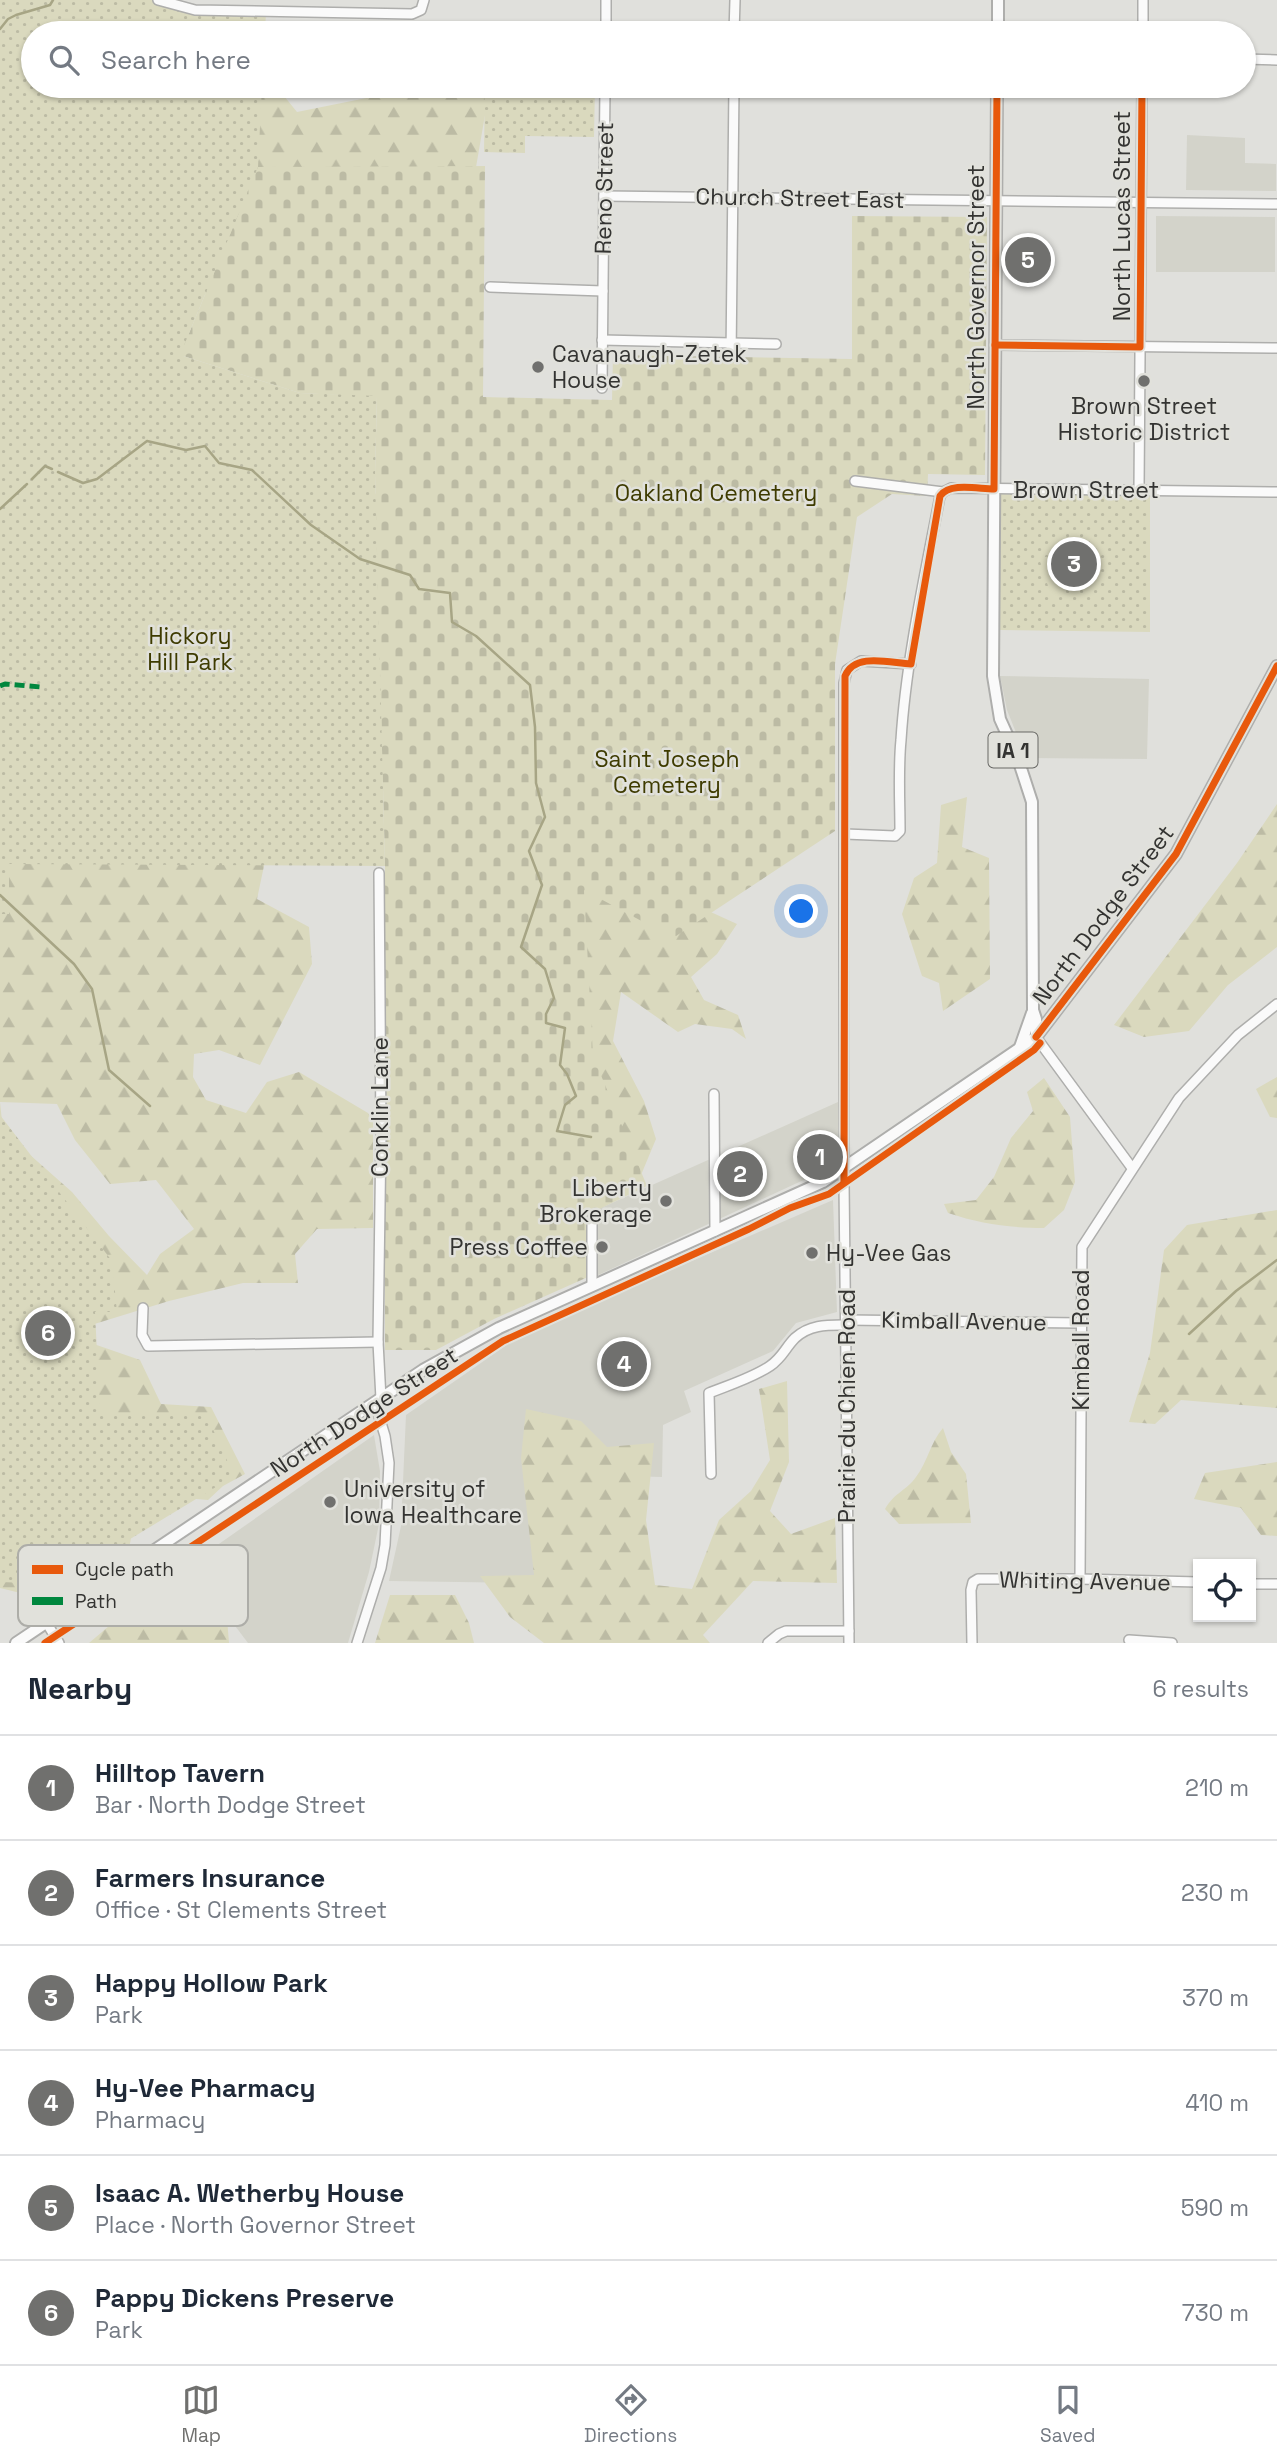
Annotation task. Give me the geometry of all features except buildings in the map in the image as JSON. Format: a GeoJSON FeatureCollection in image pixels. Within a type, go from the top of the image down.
{"type":"FeatureCollection","features":[{"type":"Feature","properties":{"kind":"main road"},"geometry":{"type":"LineString","coordinates":[[998,0],[998,21]]}},
{"type":"Feature","properties":{"kind":"main road","name":"North Governor Street"},"geometry":{"type":"LineString","coordinates":[[997,98],[993,676],[1000,719],[1027,782],[1032,809],[1032,1010],[1036,1019],[1036,1037]]}},
{"type":"Feature","properties":{"kind":"main road","name":"North Dodge Street"},"geometry":{"type":"LineString","coordinates":[[162,1545],[424,1370],[499,1328],[823,1182],[1036,1037],[1176,854],[1277,666]]}},
{"type":"Feature","properties":{"kind":"main road"},"geometry":{"type":"LineString","coordinates":[[1020,1047],[1032,1010],[1044,1014],[1056,1011]]}},
{"type":"Feature","properties":{"kind":"main road","name":"North Dodge Street"},"geometry":{"type":"LineString","coordinates":[[16,1643],[40,1626]]}},
{"type":"Feature","properties":{"kind":"street"},"geometry":{"type":"LineString","coordinates":[[158,0],[195,10],[412,14],[417,13],[424,3]]}},
{"type":"Feature","properties":{"kind":"street"},"geometry":{"type":"LineString","coordinates":[[606,0],[606,21]]}},
{"type":"Feature","properties":{"kind":"street"},"geometry":{"type":"LineString","coordinates":[[734,21],[735,0]]}},
{"type":"Feature","properties":{"kind":"street"},"geometry":{"type":"LineString","coordinates":[[1143,0],[1143,21]]}},
{"type":"Feature","properties":{"kind":"street"},"geometry":{"type":"LineString","coordinates":[[1256,59],[1277,60]]}},
{"type":"Feature","properties":{"kind":"street","name":"Reno Street"},"geometry":{"type":"LineString","coordinates":[[601,388],[605,98]]}},
{"type":"Feature","properties":{"kind":"street"},"geometry":{"type":"LineString","coordinates":[[732,357],[734,98]]}},
{"type":"Feature","properties":{"kind":"street","name":"North Lucas Street"},"geometry":{"type":"LineString","coordinates":[[1139,490],[1142,98]]}},
{"type":"Feature","properties":{"kind":"street","name":"Church Street East"},"geometry":{"type":"LineString","coordinates":[[604,196],[1277,204]]}},
{"type":"Feature","properties":{"kind":"street"},"geometry":{"type":"LineString","coordinates":[[490,287],[603,291]]}},
{"type":"Feature","properties":{"kind":"street"},"geometry":{"type":"LineString","coordinates":[[602,340],[776,344]]}},
{"type":"Feature","properties":{"kind":"street"},"geometry":{"type":"LineString","coordinates":[[995,345],[1277,348]]}},
{"type":"Feature","properties":{"kind":"street","name":"Brown Street"},"geometry":{"type":"LineString","coordinates":[[855,481],[943,492],[951,488],[1277,492]]}},
{"type":"Feature","properties":{"kind":"street"},"geometry":{"type":"LineString","coordinates":[[845,834],[895,836],[900,831],[901,738],[911,664],[940,496],[943,492]]}},
{"type":"Feature","properties":{"kind":"street","name":"Prairie du Chien Road"},"geometry":{"type":"LineString","coordinates":[[849,1643],[845,676],[850,667],[861,661],[911,664]]}},
{"type":"Feature","properties":{"kind":"street","name":"Conklin Lane"},"geometry":{"type":"LineString","coordinates":[[357,1643],[381,1568],[386,1536],[389,1463],[378,1401],[381,1135],[379,873]]}},
{"type":"Feature","properties":{"kind":"street","name":"Kimball Road"},"geometry":{"type":"LineString","coordinates":[[1080,1579],[1082,1247],[1175,1104],[1195,1079],[1238,1035],[1277,1004]]}},
{"type":"Feature","properties":{"kind":"street","name":"North Governor Street"},"geometry":{"type":"LineString","coordinates":[[1036,1037],[1132,1168]]}},
{"type":"Feature","properties":{"kind":"street"},"geometry":{"type":"LineString","coordinates":[[715,1094],[715,1231]]}},
{"type":"Feature","properties":{"kind":"street"},"geometry":{"type":"LineString","coordinates":[[592,1219],[592,1285]]}},
{"type":"Feature","properties":{"kind":"street"},"geometry":{"type":"LineString","coordinates":[[143,1308],[142,1335],[148,1346],[378,1342]]}},
{"type":"Feature","properties":{"kind":"street","name":"Kimball Avenue"},"geometry":{"type":"LineString","coordinates":[[711,1474],[709,1393],[768,1367],[785,1354],[794,1339],[807,1330],[821,1325],[847,1322],[1081,1323]]}},
{"type":"Feature","properties":{"kind":"street","name":"Whiting Avenue"},"geometry":{"type":"LineString","coordinates":[[972,1643],[971,1590],[973,1582],[978,1579],[1193,1582]]}},
{"type":"Feature","properties":{"kind":"street"},"geometry":{"type":"LineString","coordinates":[[1256,1584],[1277,1584]]}},
{"type":"Feature","properties":{"kind":"street"},"geometry":{"type":"LineString","coordinates":[[48,1626],[59,1643]]}},
{"type":"Feature","properties":{"kind":"street"},"geometry":{"type":"LineString","coordinates":[[768,1643],[786,1631],[849,1631]]}},
{"type":"Feature","properties":{"kind":"street"},"geometry":{"type":"LineString","coordinates":[[1129,1640],[1172,1643]]}},
{"type":"Feature","properties":{"kind":"shaded area"},"geometry":{"type":"Polygon","coordinates":[[[1187,135],[1245,138],[1245,163],[1276,164],[1276,191],[1186,190],[1187,135]]]}},
{"type":"Feature","properties":{"kind":"shaded area"},"geometry":{"type":"Polygon","coordinates":[[[1156,216],[1275,217],[1275,272],[1156,272],[1156,216]]]}},
{"type":"Feature","properties":{"kind":"shaded area"},"geometry":{"type":"Polygon","coordinates":[[[1000,676],[1149,679],[1147,759],[1026,758],[1007,710],[1000,676]]]}},
{"type":"Feature","properties":{"kind":"shaded area"},"geometry":{"type":"Polygon","coordinates":[[[838,1102],[838,1164],[594,1277],[594,1211],[838,1102]]]}},
{"type":"Feature","properties":{"kind":"shaded area"},"geometry":{"type":"Polygon","coordinates":[[[833,1200],[837,1312],[796,1323],[773,1351],[684,1391],[691,1412],[663,1425],[662,1477],[595,1475],[596,1584],[389,1581],[401,1526],[406,1415],[521,1335],[833,1200]]]}},
{"type":"Feature","properties":{"kind":"shaded area"},"geometry":{"type":"Polygon","coordinates":[[[374,1435],[380,1471],[379,1524],[369,1572],[348,1643],[248,1643],[235,1626],[248,1626],[248,1545],[217,1545],[374,1435]]]}},
{"type":"Feature","properties":{"kind":"green space","name":"Hickory Hill Park"},"geometry":{"type":"Polygon","coordinates":[[[0,0],[159,0],[166,4],[266,12],[266,21],[21,21],[21,98],[261,98],[258,167],[180,355],[300,393],[377,396],[375,474],[385,866],[9,864],[9,914],[0,914],[0,0]]]}},
{"type":"Feature","properties":{"kind":"green space"},"geometry":{"type":"Polygon","coordinates":[[[21,90],[21,98],[286,98],[297,112],[366,98],[488,98],[475,173],[198,297],[182,362],[370,492],[403,502],[702,908],[737,924],[717,954],[691,977],[704,1000],[738,1015],[746,1039],[732,1029],[695,1024],[678,1032],[621,992],[613,1041],[644,1101],[656,1139],[636,1187],[455,740],[268,847],[257,899],[309,927],[312,964],[260,1065],[219,1050],[194,1054],[193,1077],[206,1100],[246,1113],[267,1082],[299,1072],[373,1116],[373,1228],[317,1229],[295,1254],[298,1283],[243,1283],[169,1301],[88,1326],[88,1342],[140,1360],[161,1404],[211,1407],[245,1474],[223,1486],[208,1500],[139,1494],[130,1545],[18,1545],[18,1592],[0,1588],[0,97],[21,90]],[[0,1102],[3,1131],[72,1192],[147,1275],[160,1254],[194,1229],[156,1180],[110,1184],[75,1140],[57,1104],[0,1102]]]}},
{"type":"Feature","properties":{"kind":"green space"},"geometry":{"type":"Polygon","coordinates":[[[485,98],[595,98],[594,137],[525,136],[525,153],[484,152],[485,98]]]}},
{"type":"Feature","properties":{"kind":"green space"},"geometry":{"type":"Polygon","coordinates":[[[485,166],[483,397],[612,400],[613,355],[852,359],[852,216],[987,217],[985,475],[928,474],[927,496],[892,494],[857,517],[835,664],[835,831],[673,938],[584,890],[593,1056],[647,1186],[589,1214],[588,1277],[494,1319],[436,1350],[385,1350],[385,866],[375,474],[377,397],[300,393],[180,355],[258,167],[485,166]]]}},
{"type":"Feature","properties":{"kind":"green space"},"geometry":{"type":"Polygon","coordinates":[[[994,489],[1150,497],[1150,632],[1000,630],[994,489]]]}},
{"type":"Feature","properties":{"kind":"green space"},"geometry":{"type":"Polygon","coordinates":[[[1070,553],[1082,565],[1088,580],[1055,594],[1050,592],[1039,558],[1070,553]]]}},
{"type":"Feature","properties":{"kind":"green space"},"geometry":{"type":"Polygon","coordinates":[[[967,797],[962,847],[989,858],[990,979],[943,1011],[939,983],[922,976],[902,914],[914,878],[937,863],[941,805],[967,797]]]}},
{"type":"Feature","properties":{"kind":"green space"},"geometry":{"type":"Polygon","coordinates":[[[1277,804],[1277,947],[1228,985],[1189,1031],[1144,1037],[1114,1025],[1237,863],[1277,804]]]}},
{"type":"Feature","properties":{"kind":"green space"},"geometry":{"type":"Polygon","coordinates":[[[1277,1077],[1277,1118],[1270,1117],[1256,1089],[1277,1077]]]}},
{"type":"Feature","properties":{"kind":"green space"},"geometry":{"type":"Polygon","coordinates":[[[1044,1078],[1070,1117],[1075,1182],[1064,1210],[1044,1228],[996,1225],[948,1213],[944,1204],[976,1200],[994,1177],[1011,1138],[1033,1111],[1027,1092],[1044,1078]]]}},
{"type":"Feature","properties":{"kind":"green space"},"geometry":{"type":"Polygon","coordinates":[[[0,1115],[112,1261],[117,1312],[95,1312],[100,1413],[207,1416],[234,1476],[120,1545],[18,1545],[18,1583],[0,1582],[0,1115]]]}},
{"type":"Feature","properties":{"kind":"green space"},"geometry":{"type":"Polygon","coordinates":[[[1277,1210],[1277,1408],[1181,1400],[1155,1424],[1129,1422],[1150,1353],[1164,1250],[1187,1225],[1277,1210]]]}},
{"type":"Feature","properties":{"kind":"green space"},"geometry":{"type":"Polygon","coordinates":[[[787,1381],[789,1462],[770,1511],[791,1534],[835,1518],[837,1583],[753,1581],[703,1635],[710,1643],[544,1643],[510,1617],[480,1576],[534,1575],[521,1458],[526,1409],[581,1421],[607,1447],[654,1443],[646,1520],[655,1585],[692,1589],[719,1520],[751,1491],[770,1460],[759,1389],[787,1381]]]}},
{"type":"Feature","properties":{"kind":"green space"},"geometry":{"type":"Polygon","coordinates":[[[943,1428],[951,1452],[966,1474],[971,1523],[899,1524],[885,1509],[916,1477],[943,1428]]]}},
{"type":"Feature","properties":{"kind":"green space"},"geometry":{"type":"Polygon","coordinates":[[[1277,1462],[1277,1536],[1261,1535],[1241,1508],[1194,1499],[1205,1473],[1277,1462]]]}},
{"type":"Feature","properties":{"kind":"green space"},"geometry":{"type":"Polygon","coordinates":[[[390,1595],[455,1595],[469,1623],[474,1643],[375,1643],[390,1595]]]}},
{"type":"Feature","properties":{"kind":"green space"},"geometry":{"type":"Polygon","coordinates":[[[109,1626],[228,1626],[229,1643],[89,1643],[109,1626]]]}},
{"type":"Feature","properties":{"kind":"waterway"},"geometry":{"type":"LineString","coordinates":[[0,29],[8,19],[50,5],[53,0]]}},
{"type":"Feature","properties":{"kind":"waterway"},"geometry":{"type":"LineString","coordinates":[[58,472],[83,483],[97,479],[147,441],[186,450],[205,446],[219,463],[252,470],[311,525],[360,559],[410,575],[419,589],[450,593],[452,622],[476,636],[530,685],[535,727],[536,783],[545,817],[529,851],[542,885],[521,947],[545,969],[554,998],[546,1014],[546,1023],[565,1028],[560,1065],[576,1096],[565,1105],[557,1131],[591,1137]]}},
{"type":"Feature","properties":{"kind":"waterway"},"geometry":{"type":"LineString","coordinates":[[32,479],[45,466],[52,469]]}},
{"type":"Feature","properties":{"kind":"waterway"},"geometry":{"type":"LineString","coordinates":[[0,509],[27,484]]}},
{"type":"Feature","properties":{"kind":"waterway"},"geometry":{"type":"LineString","coordinates":[[0,895],[74,964],[92,989],[109,1070],[150,1106]]}},
{"type":"Feature","properties":{"kind":"waterway"},"geometry":{"type":"LineString","coordinates":[[1189,1334],[1236,1291],[1277,1260]]}},
{"type":"Feature","properties":{"kind":"marked path"},"geometry":{"type":"LineString","coordinates":[[0,686],[5,684],[41,687]]}},
{"type":"Feature","properties":{"kind":"cycle path"},"geometry":{"type":"LineString","coordinates":[[844,1182],[845,676],[850,669],[865,661],[911,664],[940,496],[957,488],[994,489],[997,98]]}},
{"type":"Feature","properties":{"kind":"cycle path"},"geometry":{"type":"LineString","coordinates":[[995,345],[1140,347],[1142,98]]}},
{"type":"Feature","properties":{"kind":"cycle path"},"geometry":{"type":"LineString","coordinates":[[1036,1037],[1176,854],[1277,666]]}},
{"type":"Feature","properties":{"kind":"cycle path"},"geometry":{"type":"LineString","coordinates":[[194,1545],[503,1341],[790,1208],[829,1194],[1034,1050],[1040,1043]]}},
{"type":"Feature","properties":{"kind":"cycle path"},"geometry":{"type":"LineString","coordinates":[[45,1643],[71,1626]]}},
{"type":"Feature","properties":{"kind":"place","name":"Isaac A. Wetherby House"},"geometry":{"type":"Point","coordinates":[1028,260]}},
{"type":"Feature","properties":{"kind":"place","name":"Cavanaugh-Zetek House"},"geometry":{"type":"Point","coordinates":[538,367]}},
{"type":"Feature","properties":{"kind":"place","name":"Brown Street Historic District"},"geometry":{"type":"Point","coordinates":[1144,381]}},
{"type":"Feature","properties":{"kind":"place","name":"Happy Hollow Park"},"geometry":{"type":"Point","coordinates":[1074,564]}},
{"type":"Feature","properties":{"kind":"place","name":"Hilltop Tavern"},"geometry":{"type":"Point","coordinates":[820,1157]}},
{"type":"Feature","properties":{"kind":"place","name":"Farmers Insurance"},"geometry":{"type":"Point","coordinates":[740,1174]}},
{"type":"Feature","properties":{"kind":"place","name":"Liberty Brokerage"},"geometry":{"type":"Point","coordinates":[666,1201]}},
{"type":"Feature","properties":{"kind":"place","name":"Press Coffee"},"geometry":{"type":"Point","coordinates":[602,1247]}},
{"type":"Feature","properties":{"kind":"place","name":"Hy-Vee Gas"},"geometry":{"type":"Point","coordinates":[812,1253]}},
{"type":"Feature","properties":{"kind":"place","name":"Pappy Dickens Preserve"},"geometry":{"type":"Point","coordinates":[48,1333]}},
{"type":"Feature","properties":{"kind":"place","name":"Hy-Vee Pharmacy"},"geometry":{"type":"Point","coordinates":[624,1364]}},
{"type":"Feature","properties":{"kind":"place","name":"University of Iowa Healthcare"},"geometry":{"type":"Point","coordinates":[330,1502]}},
{"type":"Feature","properties":{"kind":"park label","name":"Oakland Cemetery"},"geometry":{"type":"Point","coordinates":[716,493]}},
{"type":"Feature","properties":{"kind":"park label","name":"Saint Joseph Cemetery"},"geometry":{"type":"Point","coordinates":[667,772]}}]}
